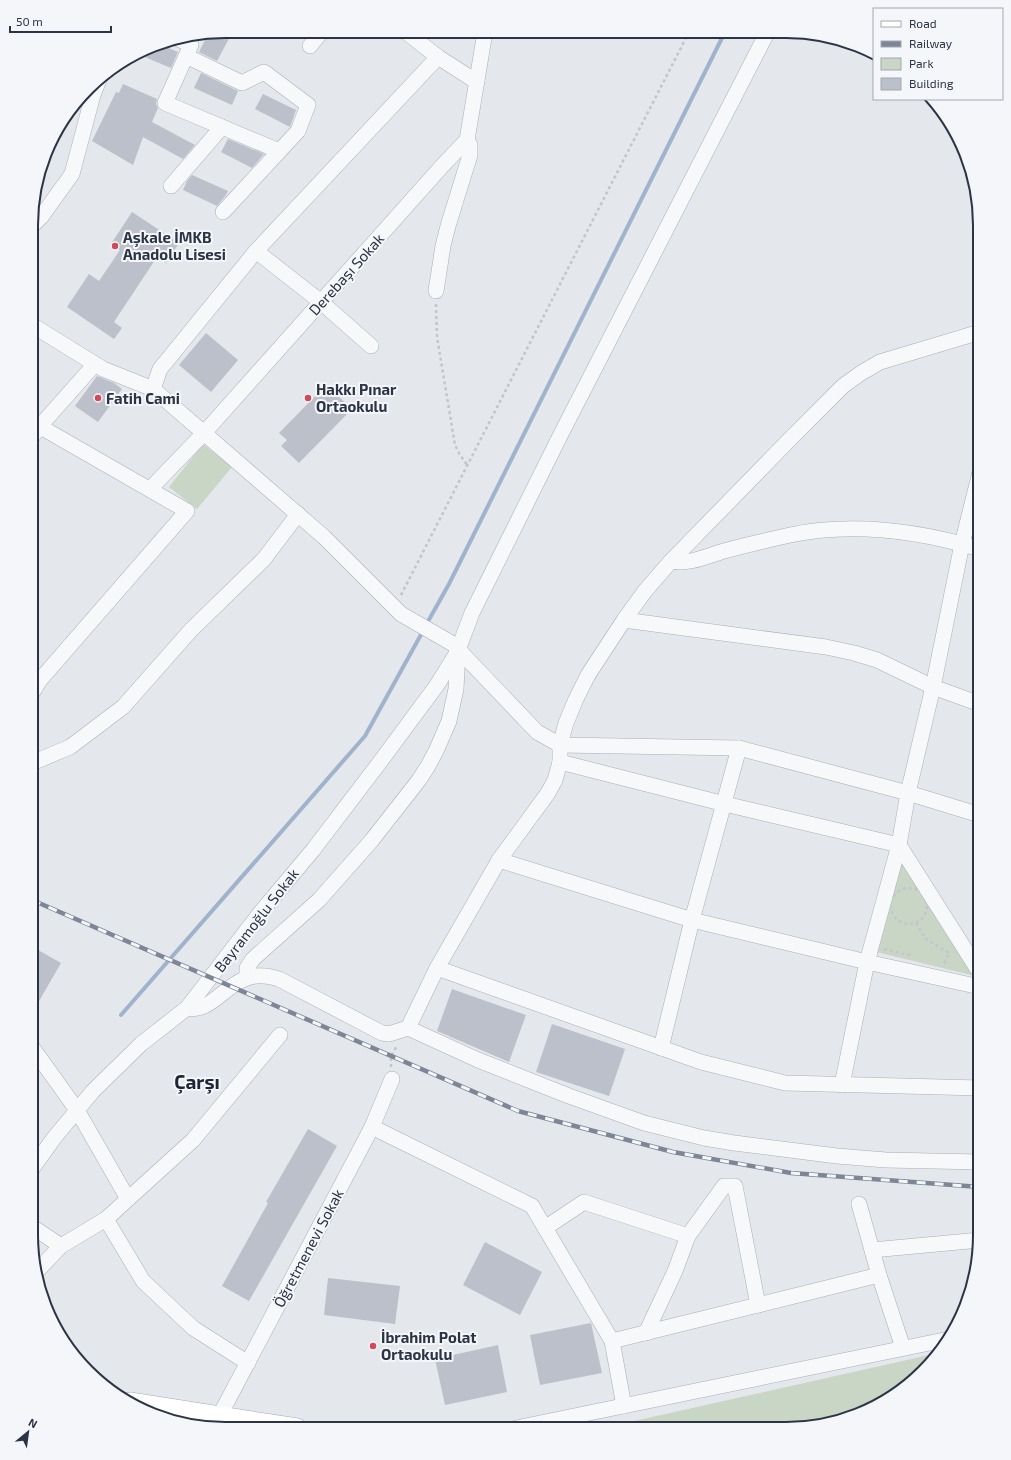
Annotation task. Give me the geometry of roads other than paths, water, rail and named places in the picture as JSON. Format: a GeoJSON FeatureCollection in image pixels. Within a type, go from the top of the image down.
{"type":"FeatureCollection","features":[{"type":"Feature","properties":{"kind":"main road"},"geometry":{"type":"LineString","coordinates":[[153,1408],[195,1419],[220,1415],[261,1422]]}},
{"type":"Feature","properties":{"kind":"main road"},"geometry":{"type":"LineString","coordinates":[[220,1415],[244,1422]]}},
{"type":"Feature","properties":{"kind":"street"},"geometry":{"type":"LineString","coordinates":[[310,46],[316,38]]}},
{"type":"Feature","properties":{"kind":"street"},"geometry":{"type":"LineString","coordinates":[[414,38],[438,57],[477,82]]}},
{"type":"Feature","properties":{"kind":"street"},"geometry":{"type":"LineString","coordinates":[[436,291],[443,246],[448,226],[470,155],[470,146],[467,140],[484,38]]}},
{"type":"Feature","properties":{"kind":"street"},"geometry":{"type":"LineString","coordinates":[[247,978],[247,968],[253,959],[319,900],[372,840],[419,780],[436,751],[449,721],[456,689],[456,647],[564,429],[764,38]]}},
{"type":"Feature","properties":{"kind":"street"},"geometry":{"type":"LineString","coordinates":[[186,43],[191,45],[165,103],[279,151]]}},
{"type":"Feature","properties":{"kind":"street"},"geometry":{"type":"LineString","coordinates":[[186,56],[242,83],[264,72],[308,105],[298,131],[222,212]]}},
{"type":"Feature","properties":{"kind":"street"},"geometry":{"type":"LineString","coordinates":[[153,389],[160,369],[256,251],[438,57]]}},
{"type":"Feature","properties":{"kind":"street"},"geometry":{"type":"LineString","coordinates":[[38,220],[72,174],[89,97]]}},
{"type":"Feature","properties":{"kind":"street"},"geometry":{"type":"LineString","coordinates":[[171,186],[222,127]]}},
{"type":"Feature","properties":{"kind":"street","name":"Derebaşı Sokak"},"geometry":{"type":"LineString","coordinates":[[150,489],[204,433],[467,140]]}},
{"type":"Feature","properties":{"kind":"street"},"geometry":{"type":"LineString","coordinates":[[256,251],[321,302],[371,346]]}},
{"type":"Feature","properties":{"kind":"street"},"geometry":{"type":"LineString","coordinates":[[38,328],[103,369],[153,389],[324,537],[398,611],[456,647],[537,732],[560,745],[739,748],[908,793],[973,813]]}},
{"type":"Feature","properties":{"kind":"street"},"geometry":{"type":"LineString","coordinates":[[408,1028],[437,968],[499,860],[548,793],[555,780],[560,762],[560,745],[566,723],[588,675],[624,620],[646,591],[671,561],[843,386],[861,372],[880,362],[973,334]]}},
{"type":"Feature","properties":{"kind":"street"},"geometry":{"type":"LineString","coordinates":[[38,425],[95,364]]}},
{"type":"Feature","properties":{"kind":"street"},"geometry":{"type":"LineString","coordinates":[[38,430],[150,489],[188,511],[38,683]]}},
{"type":"Feature","properties":{"kind":"street"},"geometry":{"type":"LineString","coordinates":[[842,1085],[867,962],[899,846],[908,793],[934,686],[962,544],[973,500]]}},
{"type":"Feature","properties":{"kind":"street"},"geometry":{"type":"LineString","coordinates":[[38,760],[70,747],[123,707],[191,630],[264,559],[298,514]]}},
{"type":"Feature","properties":{"kind":"street"},"geometry":{"type":"LineString","coordinates":[[671,561],[691,561],[790,535],[827,530],[888,530],[973,547]]}},
{"type":"Feature","properties":{"kind":"street"},"geometry":{"type":"LineString","coordinates":[[624,620],[833,648],[877,660],[934,686],[973,701]]}},
{"type":"Feature","properties":{"kind":"street","name":"Bayramoğlu Sokak"},"geometry":{"type":"LineString","coordinates":[[38,1160],[54,1138],[93,1091],[141,1044],[188,1008],[260,913],[312,850],[380,762],[437,685],[456,647]]}},
{"type":"Feature","properties":{"kind":"street"},"geometry":{"type":"LineString","coordinates":[[661,1048],[692,920],[725,804],[739,748]]}},
{"type":"Feature","properties":{"kind":"street"},"geometry":{"type":"LineString","coordinates":[[560,762],[899,846],[973,962]]}},
{"type":"Feature","properties":{"kind":"street"},"geometry":{"type":"LineString","coordinates":[[499,860],[692,920],[867,962],[973,985]]}},
{"type":"Feature","properties":{"kind":"street"},"geometry":{"type":"LineString","coordinates":[[437,968],[701,1062],[785,1083],[973,1088]]}},
{"type":"Feature","properties":{"kind":"street"},"geometry":{"type":"LineString","coordinates":[[188,1008],[197,1009],[205,1006],[240,981],[262,975],[279,979],[382,1034],[389,1034],[408,1028],[478,1060],[569,1096],[630,1118],[681,1133],[734,1143],[837,1156],[886,1160],[973,1162]]}},
{"type":"Feature","properties":{"kind":"street"},"geometry":{"type":"LineString","coordinates":[[41,1267],[61,1246],[106,1219],[194,1140],[280,1035]]}},
{"type":"Feature","properties":{"kind":"street"},"geometry":{"type":"LineString","coordinates":[[38,1056],[77,1110],[128,1199]]}},
{"type":"Feature","properties":{"kind":"street","name":"Öğretmenevi Sokak"},"geometry":{"type":"LineString","coordinates":[[220,1415],[372,1127],[392,1079]]}},
{"type":"Feature","properties":{"kind":"street"},"geometry":{"type":"LineString","coordinates":[[372,1127],[532,1206],[612,1341],[624,1406]]}},
{"type":"Feature","properties":{"kind":"street"},"geometry":{"type":"LineString","coordinates":[[646,1333],[675,1271],[688,1236],[724,1186],[735,1186],[758,1305]]}},
{"type":"Feature","properties":{"kind":"street"},"geometry":{"type":"LineString","coordinates":[[545,1228],[584,1202],[688,1236]]}},
{"type":"Feature","properties":{"kind":"street"},"geometry":{"type":"LineString","coordinates":[[859,1204],[879,1275],[903,1348]]}},
{"type":"Feature","properties":{"kind":"street"},"geometry":{"type":"LineString","coordinates":[[106,1219],[143,1281],[193,1328],[248,1363]]}},
{"type":"Feature","properties":{"kind":"street"},"geometry":{"type":"LineString","coordinates":[[38,1231],[61,1246]]}},
{"type":"Feature","properties":{"kind":"street"},"geometry":{"type":"LineString","coordinates":[[872,1250],[973,1241]]}},
{"type":"Feature","properties":{"kind":"street"},"geometry":{"type":"LineString","coordinates":[[612,1341],[879,1275]]}},
{"type":"Feature","properties":{"kind":"street"},"geometry":{"type":"LineString","coordinates":[[545,1422],[940,1341]]}},
{"type":"Feature","properties":{"kind":"waterway"},"geometry":{"type":"LineString","coordinates":[[426,625],[449,584],[722,38]]}},
{"type":"Feature","properties":{"kind":"waterway"},"geometry":{"type":"LineString","coordinates":[[121,1015],[365,736],[423,631]]}},
{"type":"Feature","properties":{"kind":"railway"},"geometry":{"type":"LineString","coordinates":[[38,903],[518,1111],[673,1152],[791,1173],[973,1186]]}},
{"type":"Feature","properties":{"kind":"place","name":"Aşkale İMKB Anadolu Lisesi"},"geometry":{"type":"Point","coordinates":[115,246]}},
{"type":"Feature","properties":{"kind":"place","name":"Fatih Cami"},"geometry":{"type":"Point","coordinates":[98,398]}},
{"type":"Feature","properties":{"kind":"place","name":"Hakkı Pınar Ortaokulu"},"geometry":{"type":"Point","coordinates":[308,398]}},
{"type":"Feature","properties":{"kind":"place","name":"İbrahim Polat Ortaokulu"},"geometry":{"type":"Point","coordinates":[373,1346]}},
{"type":"Feature","properties":{"kind":"district","name":"Çarşı"},"geometry":{"type":"Point","coordinates":[197,1081]}}]}
